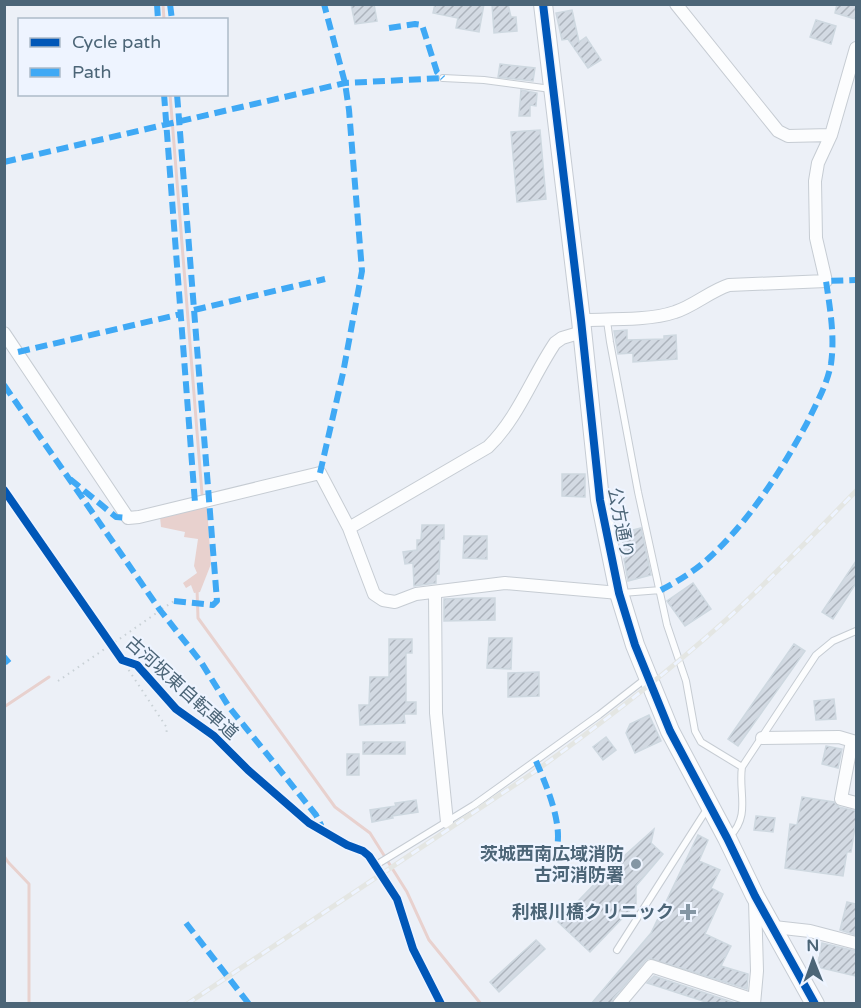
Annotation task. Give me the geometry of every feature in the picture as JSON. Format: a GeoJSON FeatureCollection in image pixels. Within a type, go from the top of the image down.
{"type":"FeatureCollection","features":[{"type":"Feature","properties":{"kind":"street","name":"公方通り"},"geometry":{"type":"LineString","coordinates":[[543,4],[600,500],[619,593],[635,645],[670,730],[728,838],[755,896],[815,1004]]}},
{"type":"Feature","properties":{"kind":"street"},"geometry":{"type":"LineString","coordinates":[[676,4],[778,131],[788,136],[831,135]]}},
{"type":"Feature","properties":{"kind":"street"},"geometry":{"type":"LineString","coordinates":[[349,528],[488,447],[502,434],[511,421],[555,343],[581,326],[672,313],[716,289],[729,285],[826,281],[816,238],[815,180],[818,163],[831,135],[856,48]]}},
{"type":"Feature","properties":{"kind":"street"},"geometry":{"type":"LineString","coordinates":[[4,333],[128,518],[320,473],[349,528],[374,594],[383,600],[394,602],[416,594],[505,583],[619,593]]}},
{"type":"Feature","properties":{"kind":"street"},"geometry":{"type":"LineString","coordinates":[[435,593],[436,713],[447,822]]}},
{"type":"Feature","properties":{"kind":"street"},"geometry":{"type":"LineString","coordinates":[[762,738],[839,737],[854,742],[841,799],[856,803]]}},
{"type":"Feature","properties":{"kind":"street"},"geometry":{"type":"LineString","coordinates":[[620,1004],[651,966],[754,1002],[757,971],[755,896]]}},
{"type":"Feature","properties":{"kind":"street"},"geometry":{"type":"LineString","coordinates":[[774,927],[810,931],[856,943]]}},
{"type":"Feature","properties":{"kind":"lane"},"geometry":{"type":"LineString","coordinates":[[443,78],[484,80],[552,89]]}},
{"type":"Feature","properties":{"kind":"lane"},"geometry":{"type":"LineString","coordinates":[[607,321],[638,492],[667,625],[686,681],[695,731],[701,742],[742,767]]}},
{"type":"Feature","properties":{"kind":"lane"},"geometry":{"type":"LineString","coordinates":[[619,593],[635,590],[661,591]]}},
{"type":"Feature","properties":{"kind":"lane"},"geometry":{"type":"LineString","coordinates":[[728,838],[735,831],[744,801],[742,767],[816,655],[833,641],[856,631]]}},
{"type":"Feature","properties":{"kind":"lane"},"geometry":{"type":"LineString","coordinates":[[378,864],[447,822],[566,739],[648,676]]}},
{"type":"Feature","properties":{"kind":"lane"},"geometry":{"type":"LineString","coordinates":[[617,950],[709,805]]}},
{"type":"Feature","properties":{"kind":"lane"},"geometry":{"type":"LineString","coordinates":[[321,829],[347,845],[363,850],[378,864],[397,899]]}},
{"type":"Feature","properties":{"kind":"path"},"geometry":{"type":"LineString","coordinates":[[162,609],[174,601]]}},
{"type":"Feature","properties":{"kind":"path"},"geometry":{"type":"LineString","coordinates":[[115,642],[158,612]]}},
{"type":"Feature","properties":{"kind":"path"},"geometry":{"type":"LineString","coordinates":[[58,681],[109,646]]}},
{"type":"Feature","properties":{"kind":"shaded area"},"geometry":{"type":"Polygon","coordinates":[[[207,507],[211,564],[200,592],[194,593],[191,585],[186,588],[183,583],[197,573],[194,566],[198,539],[184,537],[185,532],[161,527],[160,517],[207,507]]]}},
{"type":"Feature","properties":{"kind":"building"},"geometry":{"type":"Polygon","coordinates":[[[351,4],[374,4],[377,21],[355,24],[351,4]]]}},
{"type":"Feature","properties":{"kind":"building"},"geometry":{"type":"Polygon","coordinates":[[[435,4],[484,4],[479,32],[456,28],[458,18],[433,13],[435,4]]]}},
{"type":"Feature","properties":{"kind":"building"},"geometry":{"type":"Polygon","coordinates":[[[492,4],[508,4],[511,17],[516,17],[517,31],[494,33],[492,4]]]}},
{"type":"Feature","properties":{"kind":"building"},"geometry":{"type":"Polygon","coordinates":[[[837,4],[856,4],[855,19],[835,13],[837,4]]]}},
{"type":"Feature","properties":{"kind":"building"},"geometry":{"type":"Polygon","coordinates":[[[572,10],[579,42],[586,37],[601,60],[588,68],[568,39],[562,40],[556,13],[572,10]]]}},
{"type":"Feature","properties":{"kind":"building"},"geometry":{"type":"Polygon","coordinates":[[[816,20],[836,26],[831,44],[810,37],[816,20]]]}},
{"type":"Feature","properties":{"kind":"building"},"geometry":{"type":"Polygon","coordinates":[[[500,64],[535,68],[533,81],[498,77],[500,64]]]}},
{"type":"Feature","properties":{"kind":"building"},"geometry":{"type":"Polygon","coordinates":[[[521,90],[537,93],[536,106],[530,105],[530,116],[519,116],[521,90]]]}},
{"type":"Feature","properties":{"kind":"building"},"geometry":{"type":"Polygon","coordinates":[[[540,130],[546,199],[517,202],[511,132],[540,130]]]}},
{"type":"Feature","properties":{"kind":"building"},"geometry":{"type":"Polygon","coordinates":[[[627,330],[627,340],[664,339],[664,336],[676,335],[677,359],[633,362],[633,353],[618,354],[614,331],[627,330]]]}},
{"type":"Feature","properties":{"kind":"building"},"geometry":{"type":"Polygon","coordinates":[[[562,474],[585,474],[585,497],[562,496],[562,474]]]}},
{"type":"Feature","properties":{"kind":"building"},"geometry":{"type":"Polygon","coordinates":[[[422,525],[444,525],[444,539],[440,539],[439,574],[436,574],[436,583],[414,586],[413,563],[405,564],[403,552],[417,550],[417,540],[421,540],[422,525]]]}},
{"type":"Feature","properties":{"kind":"building"},"geometry":{"type":"Polygon","coordinates":[[[641,528],[651,575],[628,581],[621,533],[641,528]]]}},
{"type":"Feature","properties":{"kind":"building"},"geometry":{"type":"Polygon","coordinates":[[[464,536],[487,536],[487,559],[463,558],[464,536]]]}},
{"type":"Feature","properties":{"kind":"building"},"geometry":{"type":"Polygon","coordinates":[[[856,561],[856,583],[833,619],[822,612],[856,561]]]}},
{"type":"Feature","properties":{"kind":"building"},"geometry":{"type":"Polygon","coordinates":[[[693,583],[711,609],[685,626],[667,601],[693,583]]]}},
{"type":"Feature","properties":{"kind":"building"},"geometry":{"type":"Polygon","coordinates":[[[495,598],[495,620],[444,621],[444,599],[495,598]]]}},
{"type":"Feature","properties":{"kind":"building"},"geometry":{"type":"Polygon","coordinates":[[[489,638],[512,638],[511,669],[487,668],[489,638]]]}},
{"type":"Feature","properties":{"kind":"building"},"geometry":{"type":"Polygon","coordinates":[[[389,639],[412,639],[412,653],[406,653],[406,702],[416,702],[416,714],[404,714],[405,723],[360,725],[359,705],[369,705],[370,677],[389,677],[389,639]]]}},
{"type":"Feature","properties":{"kind":"building"},"geometry":{"type":"Polygon","coordinates":[[[794,644],[805,651],[738,746],[728,739],[794,644]]]}},
{"type":"Feature","properties":{"kind":"building"},"geometry":{"type":"Polygon","coordinates":[[[539,672],[539,696],[508,697],[508,673],[539,672]]]}},
{"type":"Feature","properties":{"kind":"building"},"geometry":{"type":"Polygon","coordinates":[[[834,699],[836,719],[816,720],[814,701],[834,699]]]}},
{"type":"Feature","properties":{"kind":"building"},"geometry":{"type":"Polygon","coordinates":[[[649,715],[661,741],[635,753],[626,733],[630,724],[649,715]]]}},
{"type":"Feature","properties":{"kind":"building"},"geometry":{"type":"Polygon","coordinates":[[[606,737],[616,750],[603,760],[593,747],[606,737]]]}},
{"type":"Feature","properties":{"kind":"building"},"geometry":{"type":"Polygon","coordinates":[[[363,742],[405,742],[405,754],[363,754],[363,742]]]}},
{"type":"Feature","properties":{"kind":"building"},"geometry":{"type":"Polygon","coordinates":[[[826,746],[842,749],[838,768],[822,764],[826,746]]]}},
{"type":"Feature","properties":{"kind":"building"},"geometry":{"type":"Polygon","coordinates":[[[347,754],[359,754],[359,775],[347,775],[347,754]]]}},
{"type":"Feature","properties":{"kind":"building"},"geometry":{"type":"Polygon","coordinates":[[[802,797],[834,802],[839,807],[856,811],[856,827],[851,852],[847,852],[843,876],[785,868],[790,824],[797,825],[802,797]]]}},
{"type":"Feature","properties":{"kind":"building"},"geometry":{"type":"Polygon","coordinates":[[[416,800],[418,812],[372,822],[370,810],[416,800]]]}},
{"type":"Feature","properties":{"kind":"building"},"geometry":{"type":"Polygon","coordinates":[[[756,816],[775,818],[773,832],[754,830],[756,816]]]}},
{"type":"Feature","properties":{"kind":"building"},"geometry":{"type":"Polygon","coordinates":[[[654,829],[651,843],[663,854],[636,886],[636,904],[590,952],[558,922],[604,874],[654,829]]]}},
{"type":"Feature","properties":{"kind":"building"},"geometry":{"type":"Polygon","coordinates":[[[698,835],[708,840],[699,861],[720,870],[711,888],[723,894],[705,934],[731,946],[721,966],[748,974],[747,989],[649,958],[611,1004],[591,1004],[651,933],[698,835]]]}},
{"type":"Feature","properties":{"kind":"building"},"geometry":{"type":"Polygon","coordinates":[[[847,902],[856,904],[856,935],[840,930],[847,902]]]}},
{"type":"Feature","properties":{"kind":"building"},"geometry":{"type":"Polygon","coordinates":[[[536,940],[545,949],[499,992],[490,982],[536,940]]]}},
{"type":"Feature","properties":{"kind":"building"},"geometry":{"type":"Polygon","coordinates":[[[822,943],[856,951],[856,976],[817,967],[822,943]]]}},
{"type":"Feature","properties":{"kind":"building"},"geometry":{"type":"Polygon","coordinates":[[[654,976],[738,1004],[712,1004],[647,983],[654,976]]]}},
{"type":"Feature","properties":{"kind":"waterway"},"geometry":{"type":"LineString","coordinates":[[163,4],[164,18]]}},
{"type":"Feature","properties":{"kind":"waterway"},"geometry":{"type":"LineString","coordinates":[[170,96],[202,494]]}},
{"type":"Feature","properties":{"kind":"waterway"},"geometry":{"type":"LineString","coordinates":[[197,589],[198,618],[335,807],[370,833],[407,892],[429,940],[481,1004]]}},
{"type":"Feature","properties":{"kind":"waterway"},"geometry":{"type":"LineString","coordinates":[[4,707],[49,677]]}},
{"type":"Feature","properties":{"kind":"waterway"},"geometry":{"type":"LineString","coordinates":[[4,856],[29,884],[29,1004]]}},
{"type":"Feature","properties":{"kind":"railway"},"geometry":{"type":"LineString","coordinates":[[187,1004],[534,772],[608,717],[657,679],[727,619],[777,572],[856,491]]}},
{"type":"Feature","properties":{"kind":"marked path"},"geometry":{"type":"LineString","coordinates":[[157,4],[158,18]]}},
{"type":"Feature","properties":{"kind":"marked path"},"geometry":{"type":"LineString","coordinates":[[170,4],[172,18]]}},
{"type":"Feature","properties":{"kind":"marked path"},"geometry":{"type":"LineString","coordinates":[[320,473],[343,373],[362,271],[349,110],[345,83],[324,4]]}},
{"type":"Feature","properties":{"kind":"marked path"},"geometry":{"type":"LineString","coordinates":[[389,28],[422,25],[437,72],[443,78]]}},
{"type":"Feature","properties":{"kind":"marked path"},"geometry":{"type":"LineString","coordinates":[[4,162],[345,83],[443,78]]}},
{"type":"Feature","properties":{"kind":"marked path"},"geometry":{"type":"LineString","coordinates":[[164,96],[195,503]]}},
{"type":"Feature","properties":{"kind":"marked path"},"geometry":{"type":"LineString","coordinates":[[174,601],[213,605],[217,601],[177,96]]}},
{"type":"Feature","properties":{"kind":"marked path"},"geometry":{"type":"LineString","coordinates":[[194,310],[325,279]]}},
{"type":"Feature","properties":{"kind":"marked path"},"geometry":{"type":"LineString","coordinates":[[661,590],[698,567],[725,543],[775,477],[807,423],[829,372],[832,333],[826,281],[856,280]]}},
{"type":"Feature","properties":{"kind":"marked path"},"geometry":{"type":"LineString","coordinates":[[18,352],[181,314]]}},
{"type":"Feature","properties":{"kind":"marked path"},"geometry":{"type":"LineString","coordinates":[[4,385],[160,610],[201,662],[229,707],[316,815],[321,829]]}},
{"type":"Feature","properties":{"kind":"marked path"},"geometry":{"type":"LineString","coordinates":[[70,479],[116,517],[128,518]]}},
{"type":"Feature","properties":{"kind":"marked path"},"geometry":{"type":"LineString","coordinates":[[4,657],[9,663]]}},
{"type":"Feature","properties":{"kind":"marked path"},"geometry":{"type":"LineString","coordinates":[[536,761],[556,817],[558,829],[556,851]]}},
{"type":"Feature","properties":{"kind":"marked path"},"geometry":{"type":"LineString","coordinates":[[186,923],[249,1004]]}},
{"type":"Feature","properties":{"kind":"cycle path"},"geometry":{"type":"LineString","coordinates":[[543,4],[600,500],[619,593],[635,645],[670,731],[755,896],[815,1004]]}},
{"type":"Feature","properties":{"kind":"cycle path","name":"古河坂東自転車道"},"geometry":{"type":"LineString","coordinates":[[4,490],[122,660],[137,665],[176,709],[214,736],[248,770],[309,823],[369,856],[397,899],[413,949],[441,1004]]}},
{"type":"Feature","properties":{"kind":"place","name":"茨城西南広域消防 古河消防署"},"geometry":{"type":"Point","coordinates":[636,864]}},
{"type":"Feature","properties":{"kind":"place","name":"利根川橋クリニック"},"geometry":{"type":"Point","coordinates":[688,912]}}]}
